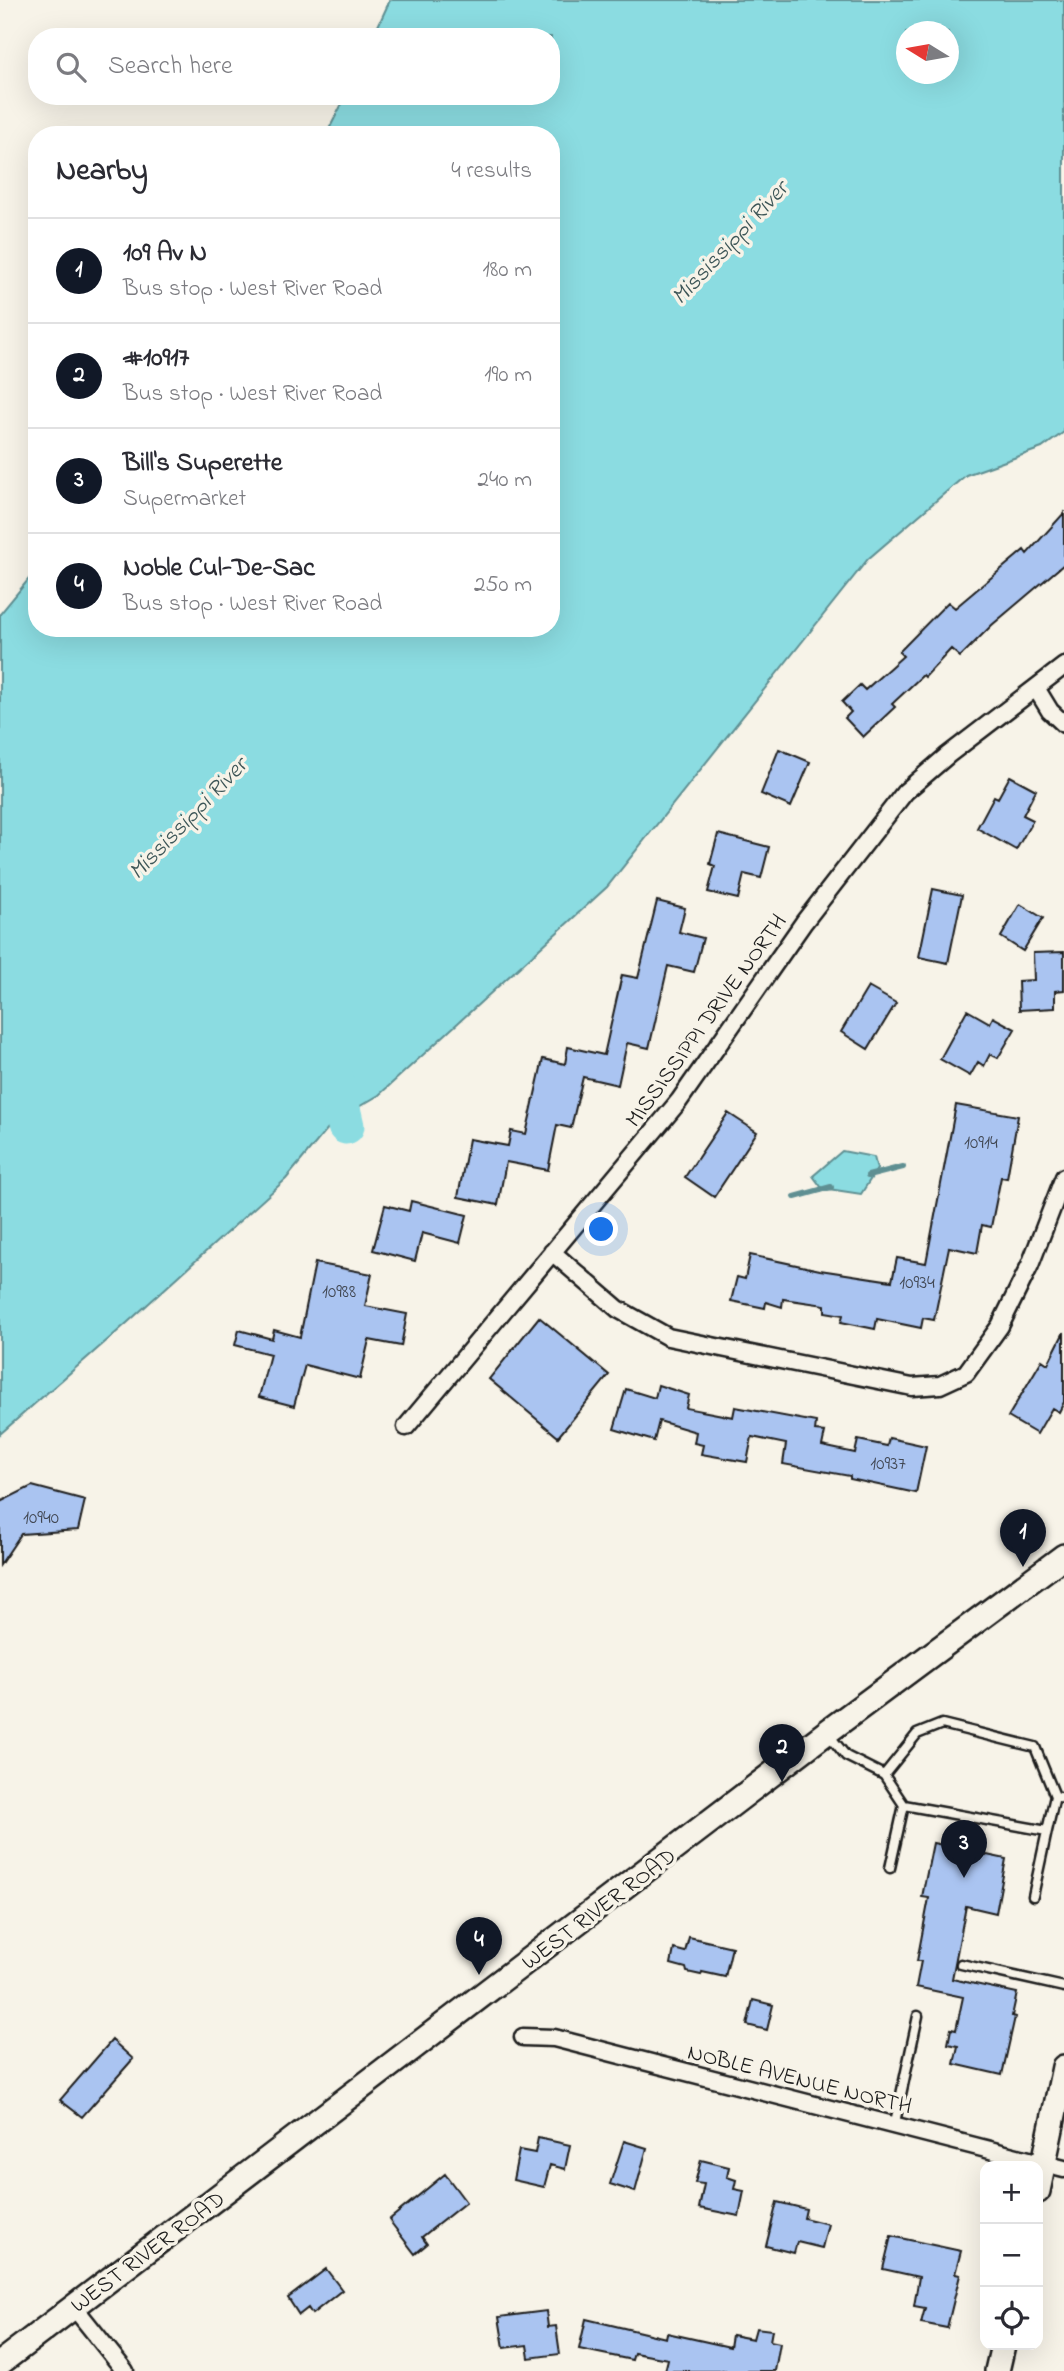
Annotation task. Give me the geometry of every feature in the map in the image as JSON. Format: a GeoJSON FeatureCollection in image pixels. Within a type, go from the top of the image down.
{"type":"FeatureCollection","features":[{"type":"Feature","properties":{"kind":"main road","name":"WEST RIVER ROAD"},"geometry":{"type":"LineString","coordinates":[[0,2363],[827,1732],[1062,1562]]}},
{"type":"Feature","properties":{"kind":"main road"},"geometry":{"type":"LineString","coordinates":[[1043,2184],[1054,2167],[1064,2067]]}},
{"type":"Feature","properties":{"kind":"main road"},"geometry":{"type":"LineString","coordinates":[[997,2371],[1002,2350]]}},
{"type":"Feature","properties":{"kind":"street","name":"MISSISSIPPI DRIVE NORTH"},"geometry":{"type":"LineString","coordinates":[[406,1427],[679,1101],[804,922],[905,792],[948,755],[1064,666]]}},
{"type":"Feature","properties":{"kind":"street"},"geometry":{"type":"LineString","coordinates":[[1036,688],[1050,711],[1064,724]]}},
{"type":"Feature","properties":{"kind":"street"},"geometry":{"type":"LineString","coordinates":[[552,1252],[618,1309],[668,1337],[912,1387],[940,1385],[966,1373],[1000,1326],[1030,1265],[1064,1177]]}},
{"type":"Feature","properties":{"kind":"street","name":"NOBLE AVENUE NORTH"},"geometry":{"type":"LineString","coordinates":[[523,2037],[554,2038],[1054,2167]]}},
{"type":"Feature","properties":{"kind":"street"},"geometry":{"type":"LineString","coordinates":[[74,2307],[125,2371]]}},
{"type":"Feature","properties":{"kind":"lane"},"geometry":{"type":"LineString","coordinates":[[884,1775],[917,1734],[942,1724],[1035,1747],[1060,1797],[1047,1831],[1033,1896]]}},
{"type":"Feature","properties":{"kind":"lane"},"geometry":{"type":"LineString","coordinates":[[827,1732],[846,1756],[884,1775],[904,1805],[1047,1831]]}},
{"type":"Feature","properties":{"kind":"lane"},"geometry":{"type":"LineString","coordinates":[[890,1868],[904,1805]]}},
{"type":"Feature","properties":{"kind":"lane"},"geometry":{"type":"LineString","coordinates":[[961,1964],[1064,1987]]}},
{"type":"Feature","properties":{"kind":"lane"},"geometry":{"type":"LineString","coordinates":[[894,2127],[918,2017]]}},
{"type":"Feature","properties":{"kind":"water","name":"Mississippi River"},"geometry":{"type":"Polygon","coordinates":[[[390,0],[1064,0],[1064,432],[1042,448],[966,475],[868,559],[607,887],[379,1095],[333,1122],[286,1179],[0,1434],[0,614],[28,580],[28,637],[560,637],[560,126],[331,126],[341,105],[560,105],[560,28],[377,28],[390,0]]]}},
{"type":"Feature","properties":{"kind":"water"},"geometry":{"type":"Polygon","coordinates":[[[842,1151],[874,1157],[877,1169],[861,1194],[822,1188],[813,1176],[842,1151]]]}},
{"type":"Feature","properties":{"kind":"building"},"geometry":{"type":"Polygon","coordinates":[[[1064,513],[1064,564],[992,625],[960,657],[951,649],[925,677],[923,675],[892,704],[895,707],[863,737],[845,718],[851,712],[842,702],[860,685],[865,690],[903,656],[899,652],[948,602],[955,608],[1024,550],[1027,554],[1064,513]]]}},
{"type":"Feature","properties":{"kind":"building"},"geometry":{"type":"Polygon","coordinates":[[[779,749],[810,762],[791,807],[761,794],[779,749]]]}},
{"type":"Feature","properties":{"kind":"building"},"geometry":{"type":"Polygon","coordinates":[[[1010,776],[1036,790],[1023,815],[1033,820],[1016,850],[977,828],[994,796],[998,798],[1010,776]]]}},
{"type":"Feature","properties":{"kind":"building"},"geometry":{"type":"Polygon","coordinates":[[[718,834],[769,847],[761,878],[744,874],[738,899],[708,892],[715,866],[710,864],[718,834]]]}},
{"type":"Feature","properties":{"kind":"building"},"geometry":{"type":"Polygon","coordinates":[[[933,889],[962,895],[948,963],[919,957],[933,889]]]}},
{"type":"Feature","properties":{"kind":"building"},"geometry":{"type":"Polygon","coordinates":[[[657,901],[685,908],[679,932],[703,938],[694,972],[668,966],[649,1048],[627,1043],[618,1085],[583,1077],[571,1128],[557,1125],[548,1170],[506,1162],[498,1205],[458,1197],[469,1139],[508,1146],[511,1131],[526,1134],[543,1059],[565,1064],[568,1047],[604,1055],[622,975],[638,978],[657,901]]]}},
{"type":"Feature","properties":{"kind":"building"},"geometry":{"type":"Polygon","coordinates":[[[1020,904],[1043,918],[1023,951],[1001,937],[1020,904]]]}},
{"type":"Feature","properties":{"kind":"building"},"geometry":{"type":"Polygon","coordinates":[[[1064,952],[1064,990],[1055,991],[1055,1008],[1019,1010],[1018,981],[1034,980],[1033,953],[1064,952]]]}},
{"type":"Feature","properties":{"kind":"building"},"geometry":{"type":"Polygon","coordinates":[[[868,987],[896,1003],[868,1049],[841,1032],[868,987]]]}},
{"type":"Feature","properties":{"kind":"building"},"geometry":{"type":"Polygon","coordinates":[[[967,1010],[990,1023],[993,1017],[1015,1029],[998,1058],[990,1054],[984,1066],[978,1062],[970,1076],[940,1059],[967,1010]]]}},
{"type":"Feature","properties":{"kind":"building"},"geometry":{"type":"Polygon","coordinates":[[[956,1105],[1018,1116],[1007,1178],[1001,1177],[991,1227],[982,1225],[977,1253],[949,1247],[934,1320],[923,1318],[921,1328],[877,1319],[875,1329],[841,1322],[843,1315],[825,1312],[825,1305],[783,1299],[782,1307],[766,1302],[765,1308],[731,1301],[737,1277],[745,1279],[750,1255],[820,1270],[892,1281],[897,1258],[926,1263],[956,1105]]]}},
{"type":"Feature","properties":{"kind":"building"},"geometry":{"type":"Polygon","coordinates":[[[728,1113],[757,1132],[714,1197],[685,1177],[728,1113]]]}},
{"type":"Feature","properties":{"kind":"building"},"geometry":{"type":"Polygon","coordinates":[[[411,1201],[467,1215],[460,1243],[422,1233],[415,1261],[373,1250],[385,1205],[409,1211],[411,1201]]]}},
{"type":"Feature","properties":{"kind":"building"},"geometry":{"type":"Polygon","coordinates":[[[315,1263],[372,1274],[365,1306],[407,1314],[401,1346],[369,1340],[360,1379],[305,1365],[294,1406],[259,1397],[270,1354],[235,1345],[239,1330],[272,1339],[274,1330],[300,1337],[315,1263]]]}},
{"type":"Feature","properties":{"kind":"building"},"geometry":{"type":"Polygon","coordinates":[[[539,1317],[609,1375],[558,1437],[489,1379],[539,1317]]]}},
{"type":"Feature","properties":{"kind":"building"},"geometry":{"type":"Polygon","coordinates":[[[1064,1332],[1064,1402],[1059,1412],[1052,1408],[1037,1434],[1008,1417],[1042,1360],[1048,1364],[1064,1332]]]}},
{"type":"Feature","properties":{"kind":"building"},"geometry":{"type":"Polygon","coordinates":[[[658,1385],[689,1395],[686,1408],[733,1417],[735,1407],[816,1422],[815,1431],[825,1432],[822,1446],[855,1453],[858,1440],[887,1446],[889,1438],[926,1446],[916,1493],[850,1479],[850,1476],[783,1464],[786,1444],[752,1437],[747,1462],[701,1454],[703,1445],[694,1443],[696,1432],[659,1421],[654,1441],[614,1429],[626,1389],[655,1398],[658,1385]]]}},
{"type":"Feature","properties":{"kind":"building"},"geometry":{"type":"Polygon","coordinates":[[[32,1486],[85,1500],[78,1530],[21,1534],[0,1565],[0,1502],[32,1486]]]}},
{"type":"Feature","properties":{"kind":"building"},"geometry":{"type":"Polygon","coordinates":[[[949,1841],[984,1847],[982,1854],[1006,1859],[996,1913],[966,1906],[952,1979],[1017,1993],[1012,2016],[1015,2017],[1002,2075],[954,2064],[958,2046],[948,2044],[951,2029],[956,2030],[963,1997],[916,1987],[921,1961],[917,1961],[929,1898],[922,1897],[933,1843],[948,1846],[949,1841]]]}},
{"type":"Feature","properties":{"kind":"building"},"geometry":{"type":"Polygon","coordinates":[[[689,1937],[732,1947],[725,1977],[687,1972],[686,1968],[671,1964],[674,1949],[685,1952],[689,1937]]]}},
{"type":"Feature","properties":{"kind":"building"},"geometry":{"type":"Polygon","coordinates":[[[753,2000],[773,2005],[767,2030],[747,2025],[753,2000]]]}},
{"type":"Feature","properties":{"kind":"building"},"geometry":{"type":"Polygon","coordinates":[[[112,2040],[133,2059],[82,2117],[60,2100],[112,2040]]]}},
{"type":"Feature","properties":{"kind":"building"},"geometry":{"type":"Polygon","coordinates":[[[538,2138],[570,2145],[565,2169],[550,2165],[544,2187],[513,2180],[519,2150],[535,2153],[538,2138]]]}},
{"type":"Feature","properties":{"kind":"building"},"geometry":{"type":"Polygon","coordinates":[[[624,2141],[647,2148],[635,2192],[610,2184],[624,2141]]]}},
{"type":"Feature","properties":{"kind":"building"},"geometry":{"type":"Polygon","coordinates":[[[701,2160],[729,2167],[727,2177],[736,2180],[734,2189],[744,2191],[739,2216],[699,2208],[704,2184],[695,2183],[701,2160]]]}},
{"type":"Feature","properties":{"kind":"building"},"geometry":{"type":"Polygon","coordinates":[[[445,2174],[466,2202],[422,2237],[427,2244],[415,2254],[389,2220],[445,2174]]]}},
{"type":"Feature","properties":{"kind":"building"},"geometry":{"type":"Polygon","coordinates":[[[777,2202],[806,2209],[804,2218],[828,2224],[822,2248],[797,2242],[794,2253],[766,2246],[777,2202]]]}},
{"type":"Feature","properties":{"kind":"building"},"geometry":{"type":"Polygon","coordinates":[[[891,2236],[961,2251],[955,2274],[960,2275],[947,2328],[921,2323],[925,2308],[914,2306],[919,2277],[883,2269],[891,2236]]]}},
{"type":"Feature","properties":{"kind":"building"},"geometry":{"type":"Polygon","coordinates":[[[326,2269],[342,2290],[312,2314],[308,2308],[299,2315],[288,2298],[326,2269]]]}},
{"type":"Feature","properties":{"kind":"building"},"geometry":{"type":"Polygon","coordinates":[[[546,2311],[548,2327],[556,2326],[560,2354],[529,2358],[527,2345],[504,2348],[499,2317],[546,2311]]]}},
{"type":"Feature","properties":{"kind":"building"},"geometry":{"type":"Polygon","coordinates":[[[586,2319],[666,2338],[667,2333],[730,2347],[732,2335],[753,2339],[756,2328],[772,2330],[770,2341],[780,2343],[775,2371],[665,2371],[668,2359],[634,2353],[632,2360],[579,2349],[586,2319]]]}},
{"type":"Feature","properties":{"kind":"waterway"},"geometry":{"type":"LineString","coordinates":[[332,1065],[346,1126]]}},
{"type":"Feature","properties":{"kind":"waterway"},"geometry":{"type":"LineString","coordinates":[[868,1176],[903,1167]]}},
{"type":"Feature","properties":{"kind":"waterway"},"geometry":{"type":"LineString","coordinates":[[795,1197],[831,1187]]}},
{"type":"Feature","properties":{"kind":"place","name":"109 Av N"},"geometry":{"type":"Point","coordinates":[1023,1567]}},
{"type":"Feature","properties":{"kind":"place","name":"#10917"},"geometry":{"type":"Point","coordinates":[782,1782]}},
{"type":"Feature","properties":{"kind":"place","name":"Bill's Superette"},"geometry":{"type":"Point","coordinates":[964,1878]}},
{"type":"Feature","properties":{"kind":"place","name":"Noble Cul-De-Sac"},"geometry":{"type":"Point","coordinates":[479,1975]}}]}
